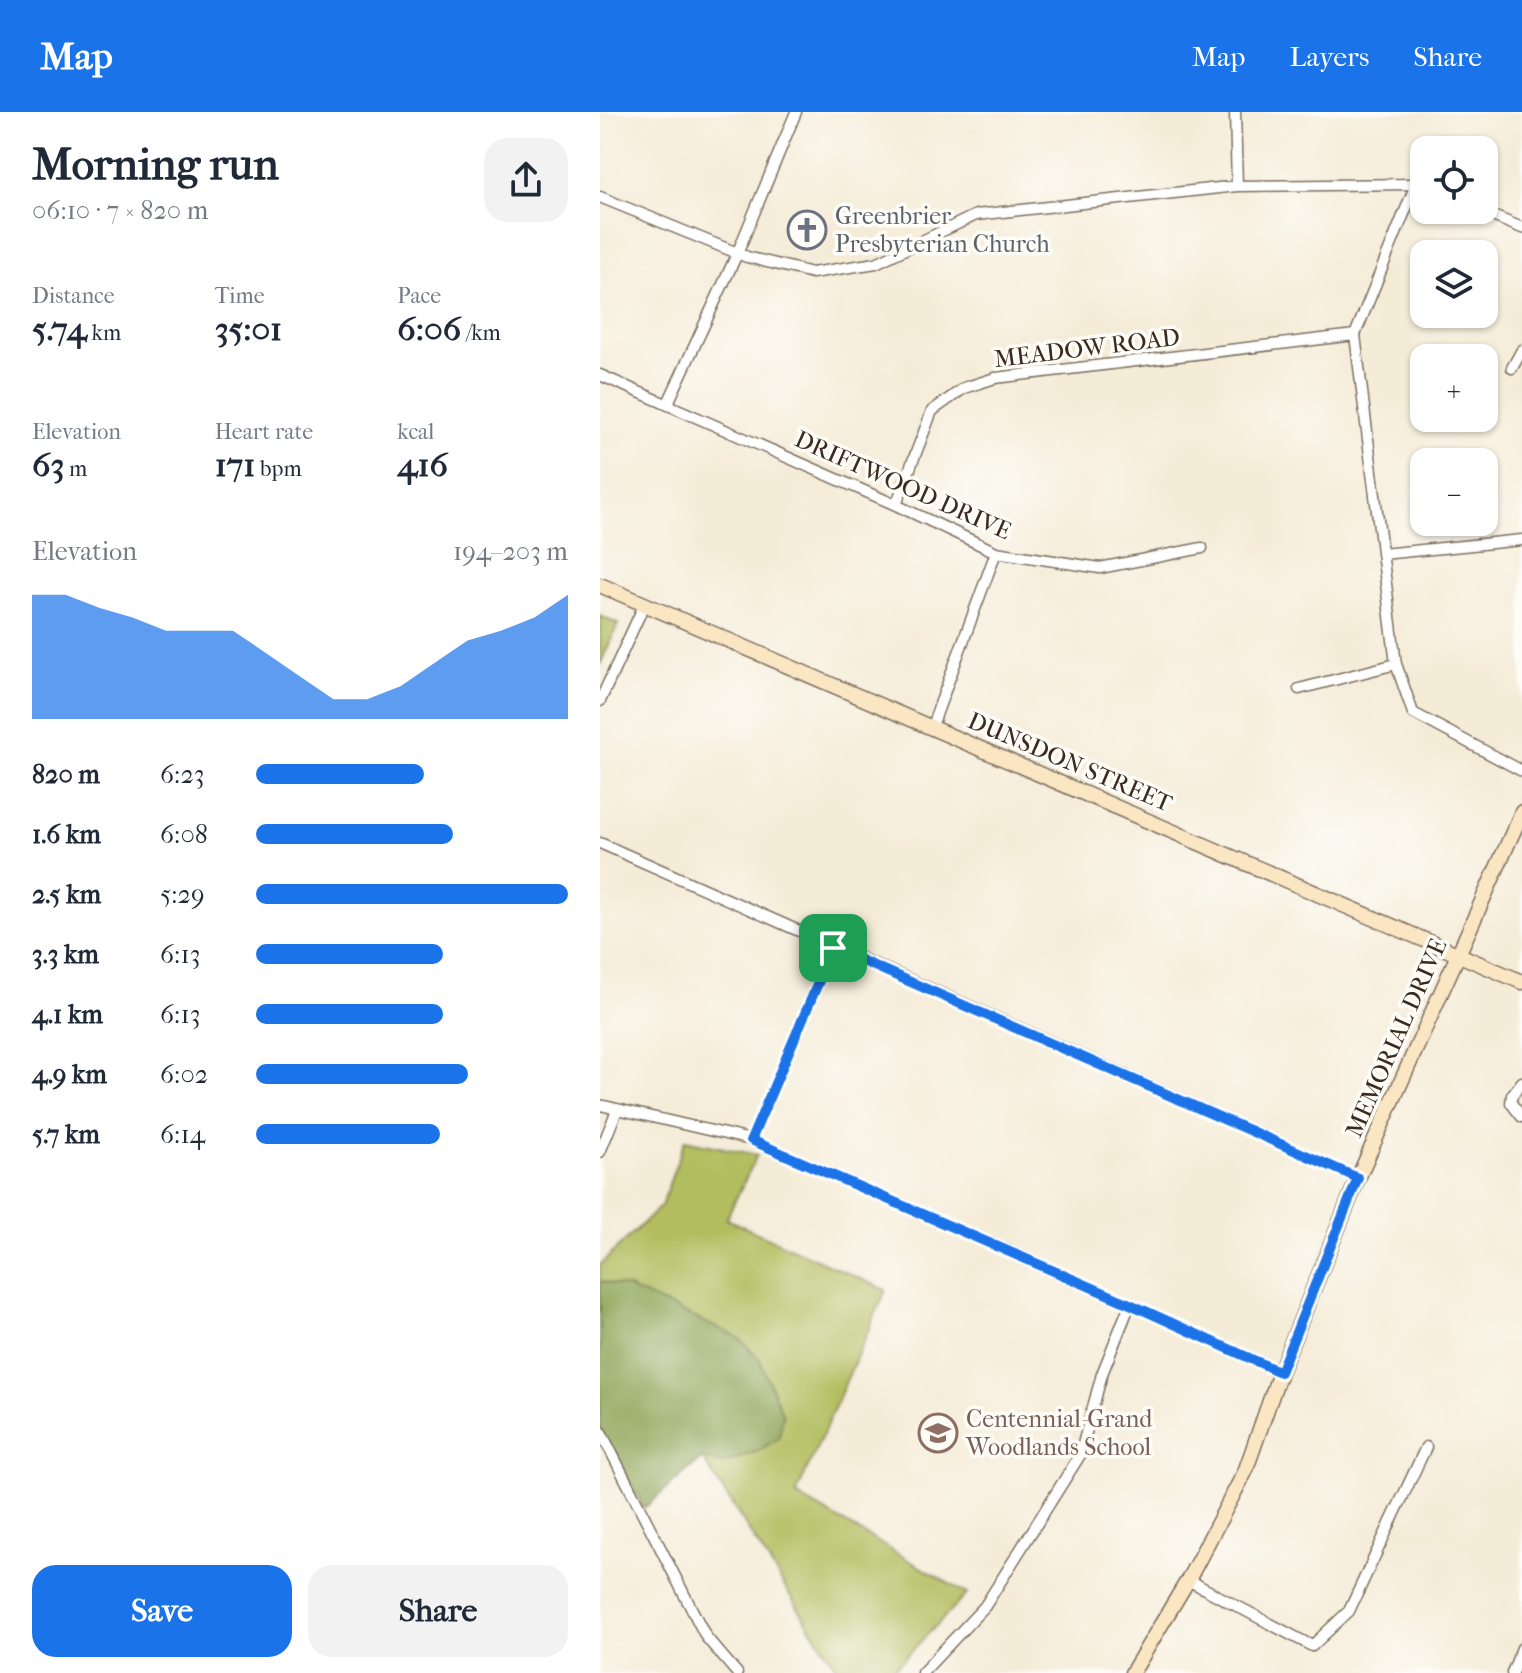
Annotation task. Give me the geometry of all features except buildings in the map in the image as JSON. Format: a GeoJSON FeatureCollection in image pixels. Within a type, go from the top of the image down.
{"type":"FeatureCollection","features":[{"type":"Feature","properties":{"kind":"main road","name":"DUNSDON STREET"},"geometry":{"type":"LineString","coordinates":[[600,585],[1522,982]]}},
{"type":"Feature","properties":{"kind":"main road","name":"MEMORIAL DRIVE"},"geometry":{"type":"LineString","coordinates":[[1132,1673],[1188,1580],[1245,1472],[1280,1372],[1358,1178],[1522,812]]}},
{"type":"Feature","properties":{"kind":"street"},"geometry":{"type":"LineString","coordinates":[[668,403],[737,254],[796,112]]}},
{"type":"Feature","properties":{"kind":"street"},"geometry":{"type":"LineString","coordinates":[[1235,112],[1237,186]]}},
{"type":"Feature","properties":{"kind":"street"},"geometry":{"type":"LineString","coordinates":[[600,197],[737,254],[812,273],[876,263],[976,215],[1237,186],[1410,186]]}},
{"type":"Feature","properties":{"kind":"street"},"geometry":{"type":"LineString","coordinates":[[1410,209],[1355,335],[1396,664],[1413,713],[1522,771]]}},
{"type":"Feature","properties":{"kind":"street"},"geometry":{"type":"LineString","coordinates":[[1498,218],[1522,228]]}},
{"type":"Feature","properties":{"kind":"street","name":"MEADOW ROAD"},"geometry":{"type":"LineString","coordinates":[[896,505],[932,411],[964,388],[995,378],[1355,335]]}},
{"type":"Feature","properties":{"kind":"street"},"geometry":{"type":"LineString","coordinates":[[1512,368],[1522,350]]}},
{"type":"Feature","properties":{"kind":"street","name":"DRIFTWOOD DRIVE"},"geometry":{"type":"LineString","coordinates":[[600,375],[996,552],[1100,568],[1202,548]]}},
{"type":"Feature","properties":{"kind":"street"},"geometry":{"type":"LineString","coordinates":[[1382,554],[1522,540]]}},
{"type":"Feature","properties":{"kind":"street"},"geometry":{"type":"LineString","coordinates":[[932,726],[996,552]]}},
{"type":"Feature","properties":{"kind":"street"},"geometry":{"type":"LineString","coordinates":[[600,701],[645,603]]}},
{"type":"Feature","properties":{"kind":"street"},"geometry":{"type":"LineString","coordinates":[[1299,689],[1396,664]]}},
{"type":"Feature","properties":{"kind":"street"},"geometry":{"type":"LineString","coordinates":[[600,843],[1358,1178]]}},
{"type":"Feature","properties":{"kind":"street"},"geometry":{"type":"LineString","coordinates":[[751,1140],[833,948]]}},
{"type":"Feature","properties":{"kind":"street"},"geometry":{"type":"LineString","coordinates":[[1522,1082],[1512,1095],[1511,1103],[1522,1117]]}},
{"type":"Feature","properties":{"kind":"street"},"geometry":{"type":"LineString","coordinates":[[600,1105],[751,1140],[1280,1372]]}},
{"type":"Feature","properties":{"kind":"street"},"geometry":{"type":"LineString","coordinates":[[600,1152],[617,1110]]}},
{"type":"Feature","properties":{"kind":"street"},"geometry":{"type":"LineString","coordinates":[[922,1673],[985,1606],[1080,1455],[1102,1374],[1130,1304]]}},
{"type":"Feature","properties":{"kind":"street"},"geometry":{"type":"LineString","coordinates":[[600,1430],[706,1637],[737,1673]]}},
{"type":"Feature","properties":{"kind":"street"},"geometry":{"type":"LineString","coordinates":[[1188,1580],[1312,1646],[1349,1611],[1426,1447]]}},
{"type":"Feature","properties":{"kind":"street"},"geometry":{"type":"LineString","coordinates":[[1512,1673],[1522,1648]]}},
{"type":"Feature","properties":{"kind":"green space"},"geometry":{"type":"Polygon","coordinates":[[[600,616],[618,624],[600,665],[600,616]]]}},
{"type":"Feature","properties":{"kind":"green space"},"geometry":{"type":"Polygon","coordinates":[[[685,1140],[757,1155],[726,1219],[886,1290],[796,1495],[967,1594],[890,1673],[840,1673],[702,1458],[644,1508],[600,1429],[600,1265],[661,1206],[685,1140]]]}},
{"type":"Feature","properties":{"kind":"green space"},"geometry":{"type":"Polygon","coordinates":[[[600,1281],[628,1288],[738,1337],[759,1358],[783,1415],[779,1438],[758,1451],[723,1464],[702,1458],[644,1508],[600,1429],[600,1281]]]}},
{"type":"Feature","properties":{"kind":"place","name":"Greenbrier Presbyterian Church"},"geometry":{"type":"Point","coordinates":[807,230]}},
{"type":"Feature","properties":{"kind":"place","name":"Centennial-Grand Woodlands School"},"geometry":{"type":"Point","coordinates":[938,1433]}},
{"type":"Feature","properties":{"kind":"route"},"geometry":{"type":"LineString","coordinates":[[833,948],[1358,1178],[1280,1372],[751,1140],[833,948]]}}]}
